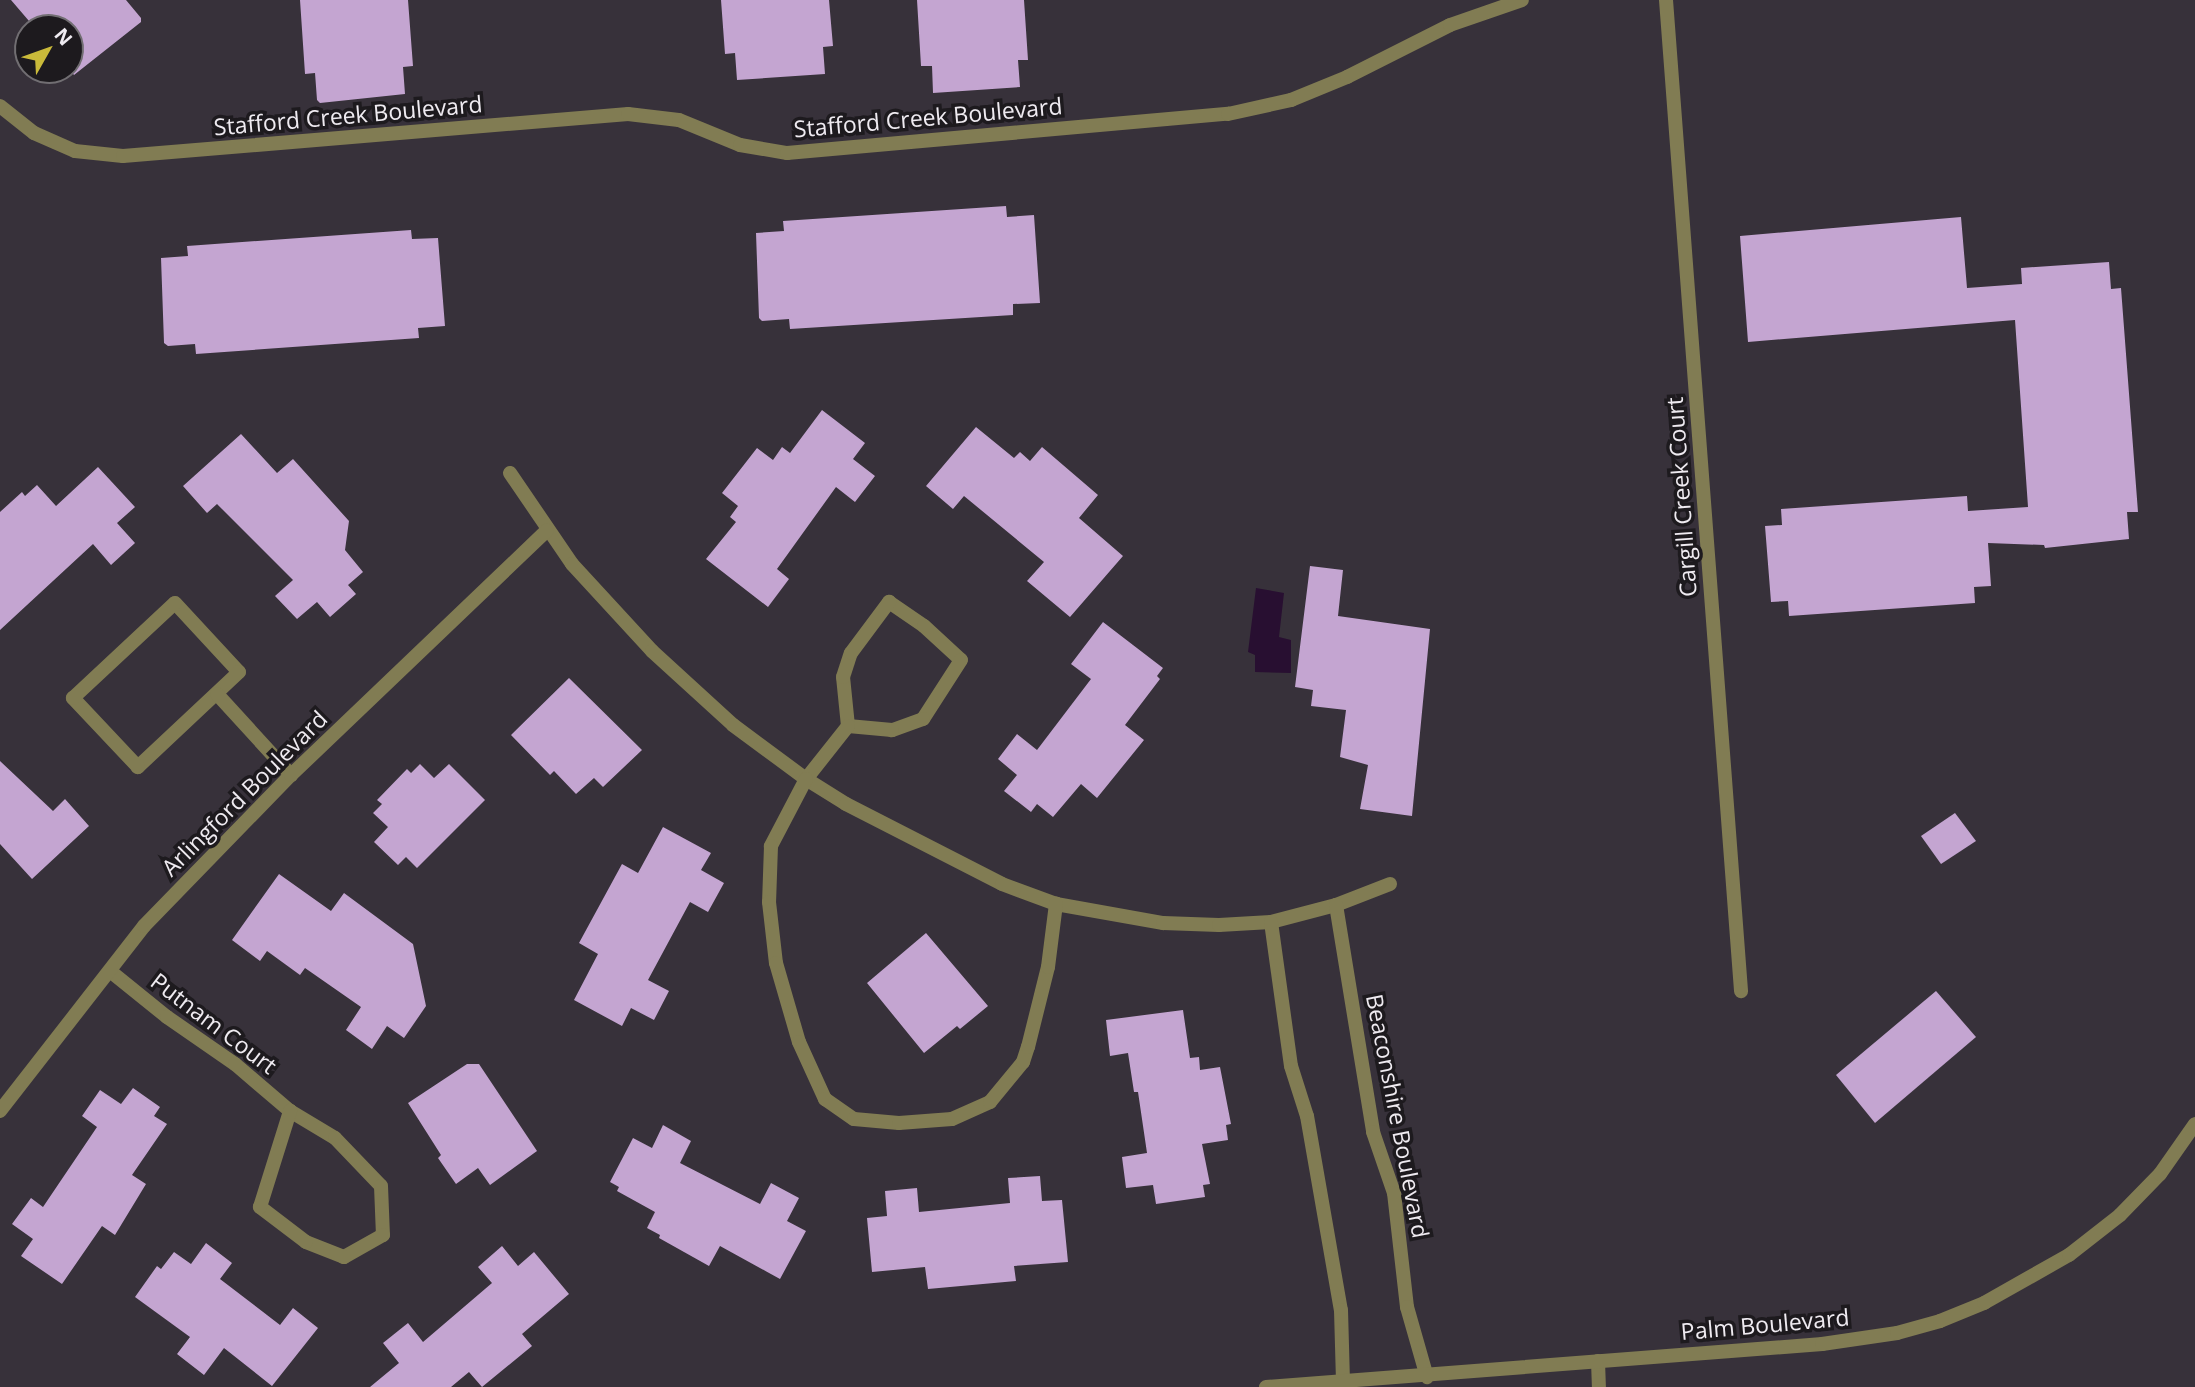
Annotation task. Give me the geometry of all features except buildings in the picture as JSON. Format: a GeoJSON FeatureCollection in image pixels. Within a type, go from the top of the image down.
{"type":"FeatureCollection","features":[{"type":"Feature","properties":{"kind":"street","name":"Stafford Creek Boulevard"},"geometry":{"type":"LineString","coordinates":[[0,106],[34,133],[75,151],[123,156],[628,114],[679,120],[740,145],[787,153],[1228,114],[1291,100],[1347,77],[1450,24],[1522,0]]}},
{"type":"Feature","properties":{"kind":"street","name":"Cargill Creek Court"},"geometry":{"type":"LineString","coordinates":[[1666,0],[1741,990]]}},
{"type":"Feature","properties":{"kind":"street"},"geometry":{"type":"LineString","coordinates":[[510,473],[572,564],[652,651],[733,725],[806,779],[925,846],[1002,884],[1056,904],[1163,923],[1219,925],[1270,922],[1336,905],[1390,884]]}},
{"type":"Feature","properties":{"kind":"street","name":"Arlingford Boulevard"},"geometry":{"type":"LineString","coordinates":[[0,1111],[144,926],[291,775],[547,530]]}},
{"type":"Feature","properties":{"kind":"street"},"geometry":{"type":"LineString","coordinates":[[848,726],[892,730],[923,719],[961,660],[924,626],[889,602],[850,653],[843,677],[848,726],[806,779],[771,846],[769,902],[776,963],[799,1042],[825,1100],[854,1119],[900,1123],[952,1119],[990,1102],[1023,1062],[1048,967],[1056,904]]}},
{"type":"Feature","properties":{"kind":"street"},"geometry":{"type":"LineString","coordinates":[[175,603],[239,672],[217,694],[138,768],[73,698],[175,603]]}},
{"type":"Feature","properties":{"kind":"street"},"geometry":{"type":"LineString","coordinates":[[217,694],[291,775]]}},
{"type":"Feature","properties":{"kind":"street","name":"Beaconshire Boulevard"},"geometry":{"type":"LineString","coordinates":[[1336,905],[1373,1132],[1394,1193],[1407,1307],[1427,1377]]}},
{"type":"Feature","properties":{"kind":"street"},"geometry":{"type":"LineString","coordinates":[[1270,922],[1292,1066],[1307,1115],[1340,1310],[1343,1380]]}},
{"type":"Feature","properties":{"kind":"street","name":"Putnam Court"},"geometry":{"type":"LineString","coordinates":[[110,971],[167,1017],[235,1064],[290,1111],[335,1138],[382,1186],[383,1235],[344,1257],[306,1242],[260,1207],[290,1111]]}},
{"type":"Feature","properties":{"kind":"street","name":"Palm Boulevard"},"geometry":{"type":"LineString","coordinates":[[1266,1387],[1343,1380],[1427,1377],[1822,1344],[1897,1333],[1940,1321],[1984,1303],[2080,1247],[2120,1215],[2160,1174],[2195,1124]]}},
{"type":"Feature","properties":{"kind":"street"},"geometry":{"type":"LineString","coordinates":[[1598,1361],[1600,1387]]}},
{"type":"Feature","properties":{"kind":"shaded area"},"geometry":{"type":"Polygon","coordinates":[[[1256,588],[1284,593],[1279,637],[1291,640],[1291,673],[1255,672],[1255,655],[1248,652],[1256,588]]]}}]}
